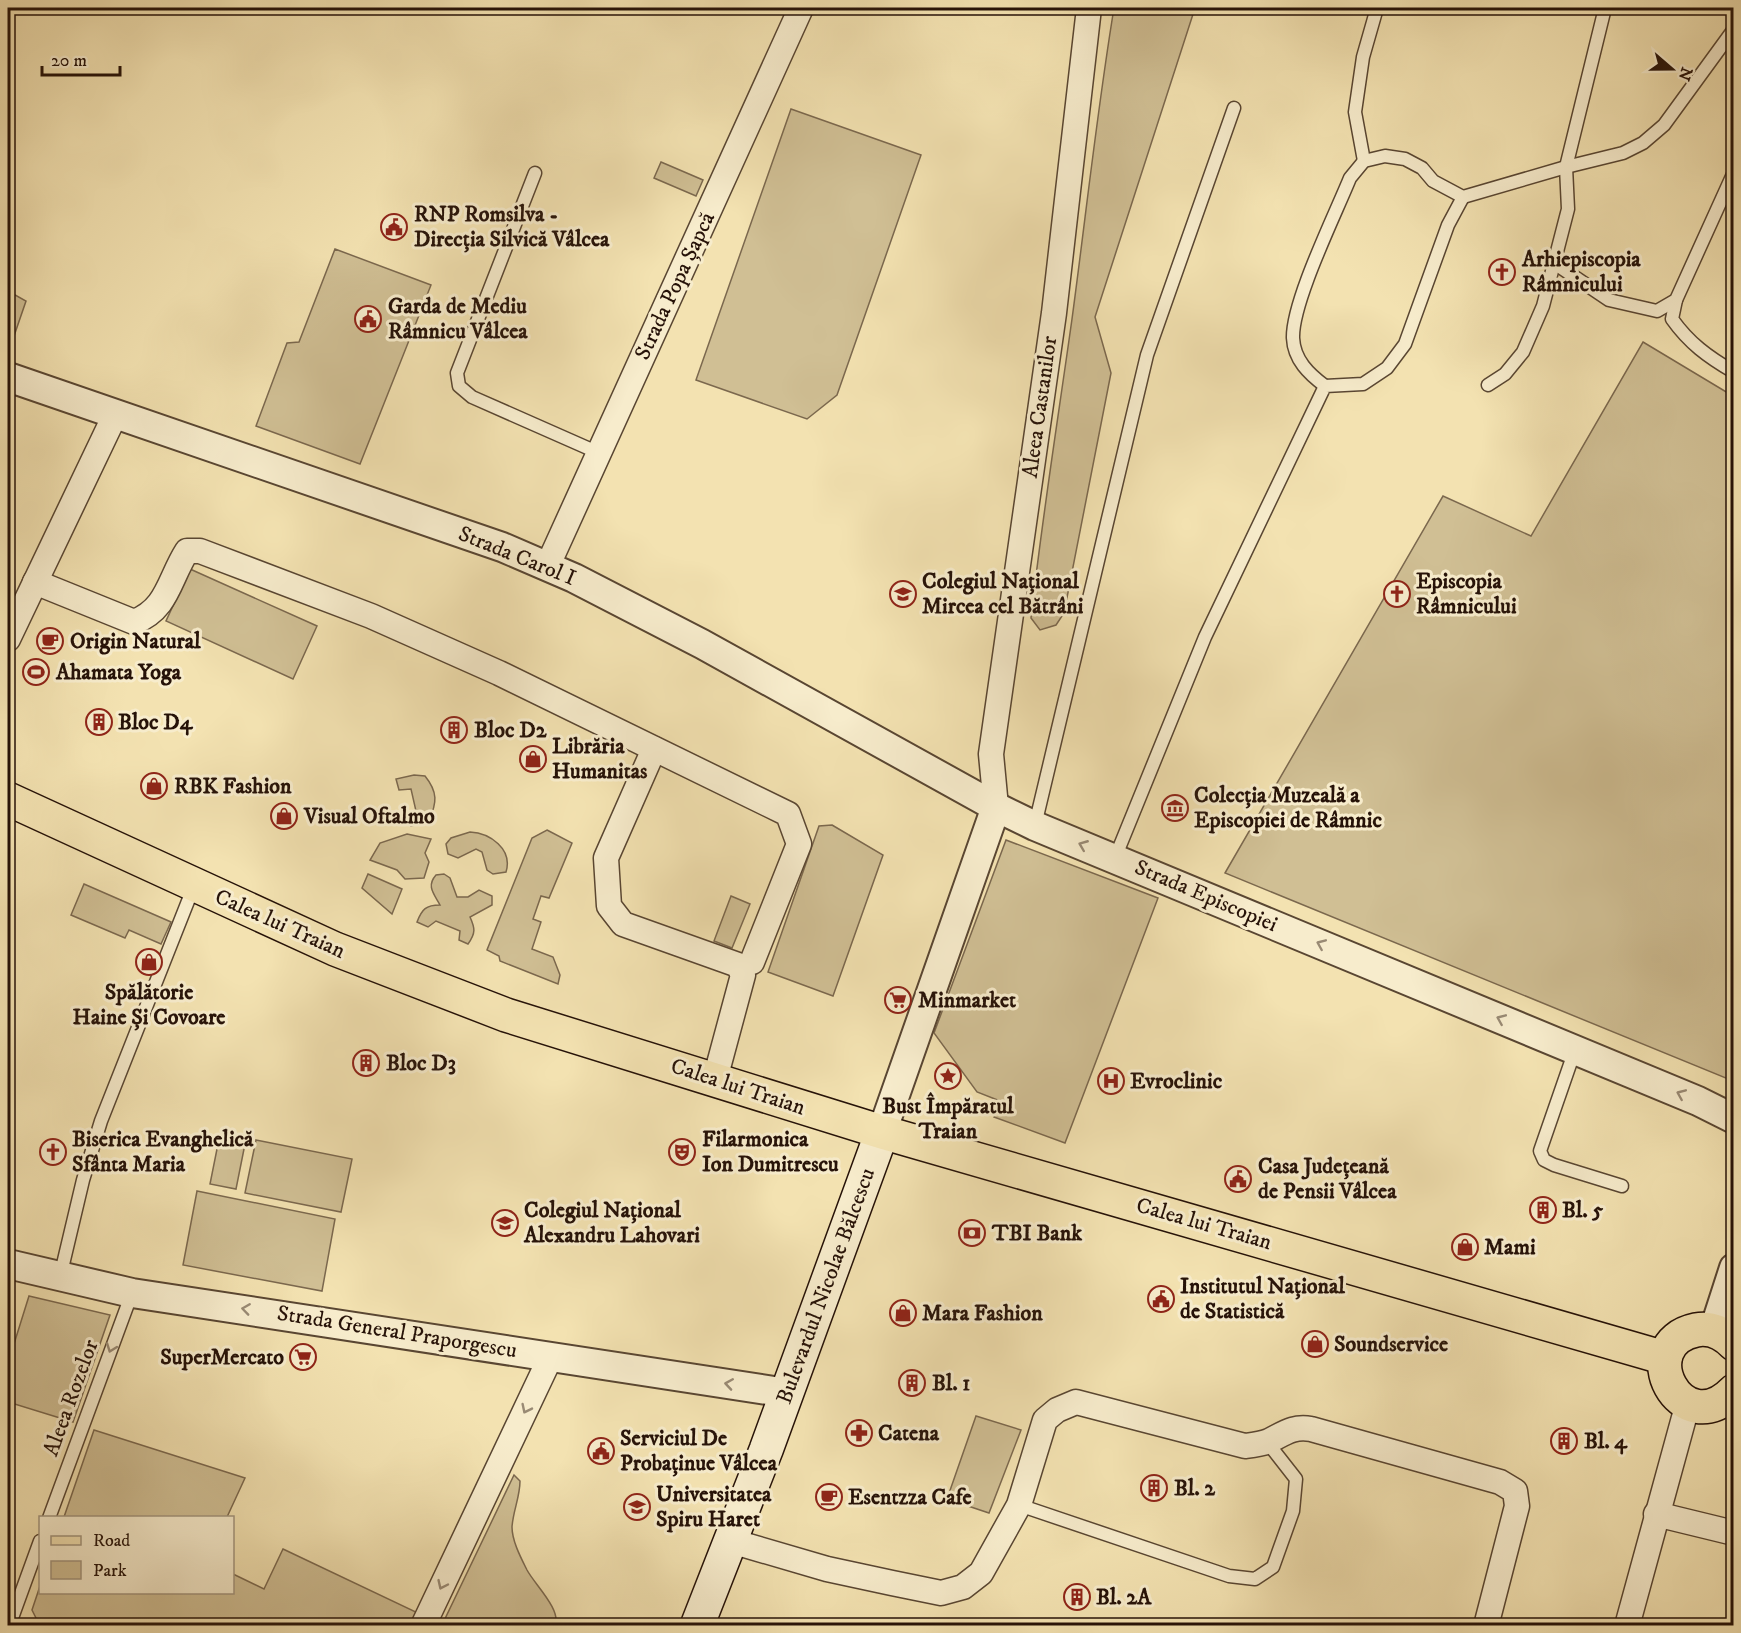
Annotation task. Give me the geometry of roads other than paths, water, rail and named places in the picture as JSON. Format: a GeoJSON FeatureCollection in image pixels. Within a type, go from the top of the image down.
{"type":"FeatureCollection","features":[{"type":"Feature","properties":{"kind":"main road","name":"Calea lui Traian"},"geometry":{"type":"LineString","coordinates":[[8,799],[335,949],[453,996],[882,1132],[1665,1358]]}},
{"type":"Feature","properties":{"kind":"main road","name":"Bulevardul Nicolae Bălcescu"},"geometry":{"type":"LineString","coordinates":[[697,1626],[787,1393],[882,1132]]}},
{"type":"Feature","properties":{"kind":"main road"},"geometry":{"type":"LineString","coordinates":[[1724,1337],[1689,1331],[1671,1346],[1665,1358],[1664,1368],[1671,1390],[1688,1403],[1701,1406],[1714,1405],[1734,1391]]}},
{"type":"Feature","properties":{"kind":"street","name":"Strada Popa Șapcă"},"geometry":{"type":"LineString","coordinates":[[548,565],[801,8]]}},
{"type":"Feature","properties":{"kind":"street","name":"Aleea Castanilor"},"geometry":{"type":"LineString","coordinates":[[996,807],[991,780],[995,722],[1054,313],[1089,8]]}},
{"type":"Feature","properties":{"kind":"street","name":"Strada Carol I"},"geometry":{"type":"LineString","coordinates":[[8,377],[502,547],[548,565],[702,644],[996,807]]}},
{"type":"Feature","properties":{"kind":"street"},"geometry":{"type":"LineString","coordinates":[[8,639],[115,415]]}},
{"type":"Feature","properties":{"kind":"street"},"geometry":{"type":"LineString","coordinates":[[35,582],[134,622],[150,616],[161,604],[187,551],[200,551],[371,616],[499,673],[788,814],[799,844],[752,962]]}},
{"type":"Feature","properties":{"kind":"street"},"geometry":{"type":"LineString","coordinates":[[654,749],[606,858],[609,906],[623,924],[738,965],[743,975],[715,1079]]}},
{"type":"Feature","properties":{"kind":"street","name":"Strada Episcopiei"},"geometry":{"type":"LineString","coordinates":[[996,807],[1035,826],[1575,1050],[1734,1119]]}},
{"type":"Feature","properties":{"kind":"street"},"geometry":{"type":"LineString","coordinates":[[882,1132],[996,807]]}},
{"type":"Feature","properties":{"kind":"street","name":"Strada General Praporgescu"},"geometry":{"type":"LineString","coordinates":[[8,1264],[132,1293],[787,1393]]}},
{"type":"Feature","properties":{"kind":"street"},"geometry":{"type":"LineString","coordinates":[[1724,1337],[1734,1268]]}},
{"type":"Feature","properties":{"kind":"street"},"geometry":{"type":"LineString","coordinates":[[423,1626],[551,1356]]}},
{"type":"Feature","properties":{"kind":"street"},"geometry":{"type":"LineString","coordinates":[[731,1541],[826,1569],[941,1593],[963,1587],[981,1573],[1019,1505],[1046,1420],[1057,1410],[1076,1402],[1245,1446],[1267,1442],[1286,1431],[1300,1427],[1500,1482],[1515,1491],[1517,1506],[1486,1626]]}},
{"type":"Feature","properties":{"kind":"street"},"geometry":{"type":"LineString","coordinates":[[1627,1626],[1688,1403]]}},
{"type":"Feature","properties":{"kind":"street"},"geometry":{"type":"LineString","coordinates":[[1656,1514],[1734,1533]]}},
{"type":"Feature","properties":{"kind":"lane"},"geometry":{"type":"LineString","coordinates":[[1364,161],[1355,112],[1363,57],[1377,8]]}},
{"type":"Feature","properties":{"kind":"lane"},"geometry":{"type":"LineString","coordinates":[[1488,385],[1505,374],[1523,352],[1543,306],[1568,209],[1566,166],[1605,8]]}},
{"type":"Feature","properties":{"kind":"lane"},"geometry":{"type":"LineString","coordinates":[[1463,197],[1448,225],[1405,344],[1387,368],[1363,384],[1325,386],[1307,373],[1298,356],[1293,339],[1297,310],[1350,178],[1364,161],[1385,156],[1405,159],[1422,168],[1433,182],[1463,197],[1566,166],[1623,153],[1643,143],[1664,125],[1734,29]]}},
{"type":"Feature","properties":{"kind":"lane"},"geometry":{"type":"LineString","coordinates":[[1035,826],[1147,355],[1234,108]]}},
{"type":"Feature","properties":{"kind":"lane"},"geometry":{"type":"LineString","coordinates":[[1734,172],[1676,300],[1672,319],[1684,336],[1702,353],[1734,372]]}},
{"type":"Feature","properties":{"kind":"lane"},"geometry":{"type":"LineString","coordinates":[[535,173],[457,373],[459,386],[472,397],[599,453]]}},
{"type":"Feature","properties":{"kind":"lane"},"geometry":{"type":"LineString","coordinates":[[1554,263],[1609,300],[1657,311],[1676,300]]}},
{"type":"Feature","properties":{"kind":"lane"},"geometry":{"type":"LineString","coordinates":[[1115,858],[1205,637],[1325,386]]}},
{"type":"Feature","properties":{"kind":"lane"},"geometry":{"type":"LineString","coordinates":[[60,1278],[83,1180],[101,1121],[194,886]]}},
{"type":"Feature","properties":{"kind":"lane"},"geometry":{"type":"LineString","coordinates":[[1575,1050],[1540,1151],[1544,1160],[1554,1165],[1622,1186]]}},
{"type":"Feature","properties":{"kind":"lane","name":"Aleea Rozelor"},"geometry":{"type":"LineString","coordinates":[[50,1516],[132,1293]]}},
{"type":"Feature","properties":{"kind":"lane"},"geometry":{"type":"LineString","coordinates":[[1019,1505],[1229,1576],[1255,1579],[1273,1567],[1293,1510],[1296,1479],[1267,1442]]}},
{"type":"Feature","properties":{"kind":"lane"},"geometry":{"type":"LineString","coordinates":[[12,1626],[12,1618],[39,1544]]}},
{"type":"Feature","properties":{"kind":"place","name":"RNP Romsilva - Direcția Silvică Vâlcea"},"geometry":{"type":"Point","coordinates":[394,227]}},
{"type":"Feature","properties":{"kind":"place","name":"Arhiepiscopia Râmnicului"},"geometry":{"type":"Point","coordinates":[1502,272]}},
{"type":"Feature","properties":{"kind":"place","name":"Garda de Mediu Râmnicu Vâlcea"},"geometry":{"type":"Point","coordinates":[368,319]}},
{"type":"Feature","properties":{"kind":"place","name":"Colegiul Național Mircea cel Bătrâni"},"geometry":{"type":"Point","coordinates":[903,594]}},
{"type":"Feature","properties":{"kind":"place","name":"Episcopia Râmnicului"},"geometry":{"type":"Point","coordinates":[1397,594]}},
{"type":"Feature","properties":{"kind":"place","name":"Origin Natural"},"geometry":{"type":"Point","coordinates":[50,641]}},
{"type":"Feature","properties":{"kind":"place","name":"Ahamata Yoga"},"geometry":{"type":"Point","coordinates":[36,672]}},
{"type":"Feature","properties":{"kind":"place","name":"Bloc D4"},"geometry":{"type":"Point","coordinates":[99,722]}},
{"type":"Feature","properties":{"kind":"place","name":"Bloc D2"},"geometry":{"type":"Point","coordinates":[454,730]}},
{"type":"Feature","properties":{"kind":"place","name":"Librăria Humanitas"},"geometry":{"type":"Point","coordinates":[533,759]}},
{"type":"Feature","properties":{"kind":"place","name":"RBK Fashion"},"geometry":{"type":"Point","coordinates":[154,786]}},
{"type":"Feature","properties":{"kind":"place","name":"Colecția Muzeală a Episcopiei de Râmnic"},"geometry":{"type":"Point","coordinates":[1175,808]}},
{"type":"Feature","properties":{"kind":"place","name":"Visual Oftalmo"},"geometry":{"type":"Point","coordinates":[284,816]}},
{"type":"Feature","properties":{"kind":"place","name":"Spălătorie Haine Și Covoare"},"geometry":{"type":"Point","coordinates":[149,962]}},
{"type":"Feature","properties":{"kind":"place","name":"Minmarket"},"geometry":{"type":"Point","coordinates":[898,1000]}},
{"type":"Feature","properties":{"kind":"place","name":"Bloc D3"},"geometry":{"type":"Point","coordinates":[366,1063]}},
{"type":"Feature","properties":{"kind":"place","name":"Bust Împăratul Traian"},"geometry":{"type":"Point","coordinates":[948,1076]}},
{"type":"Feature","properties":{"kind":"place","name":"Evroclinic"},"geometry":{"type":"Point","coordinates":[1111,1081]}},
{"type":"Feature","properties":{"kind":"place","name":"Biserica Evanghelică Sfânta Maria"},"geometry":{"type":"Point","coordinates":[53,1152]}},
{"type":"Feature","properties":{"kind":"place","name":"Filarmonica Ion Dumitrescu"},"geometry":{"type":"Point","coordinates":[682,1152]}},
{"type":"Feature","properties":{"kind":"place","name":"Casa Județeană de Pensii Vâlcea"},"geometry":{"type":"Point","coordinates":[1238,1179]}},
{"type":"Feature","properties":{"kind":"place","name":"Bl. 5"},"geometry":{"type":"Point","coordinates":[1543,1210]}},
{"type":"Feature","properties":{"kind":"place","name":"Colegiul Național Alexandru Lahovari"},"geometry":{"type":"Point","coordinates":[505,1223]}},
{"type":"Feature","properties":{"kind":"place","name":"TBI Bank"},"geometry":{"type":"Point","coordinates":[972,1233]}},
{"type":"Feature","properties":{"kind":"place","name":"Mami"},"geometry":{"type":"Point","coordinates":[1465,1247]}},
{"type":"Feature","properties":{"kind":"place","name":"Institutul Național de Statistică"},"geometry":{"type":"Point","coordinates":[1161,1299]}},
{"type":"Feature","properties":{"kind":"place","name":"Mara Fashion"},"geometry":{"type":"Point","coordinates":[903,1313]}},
{"type":"Feature","properties":{"kind":"place","name":"Soundservice"},"geometry":{"type":"Point","coordinates":[1315,1344]}},
{"type":"Feature","properties":{"kind":"place","name":"SuperMercato"},"geometry":{"type":"Point","coordinates":[303,1357]}},
{"type":"Feature","properties":{"kind":"place","name":"Bl. 1"},"geometry":{"type":"Point","coordinates":[912,1383]}},
{"type":"Feature","properties":{"kind":"place","name":"Catena"},"geometry":{"type":"Point","coordinates":[859,1433]}},
{"type":"Feature","properties":{"kind":"place","name":"Bl. 4"},"geometry":{"type":"Point","coordinates":[1564,1441]}},
{"type":"Feature","properties":{"kind":"place","name":"Serviciul De Probaținue Vâlcea"},"geometry":{"type":"Point","coordinates":[601,1451]}},
{"type":"Feature","properties":{"kind":"place","name":"Bl. 2"},"geometry":{"type":"Point","coordinates":[1154,1488]}},
{"type":"Feature","properties":{"kind":"place","name":"Esentzza Cafe"},"geometry":{"type":"Point","coordinates":[829,1497]}},
{"type":"Feature","properties":{"kind":"place","name":"Universitatea Spiru Haret"},"geometry":{"type":"Point","coordinates":[637,1507]}},
{"type":"Feature","properties":{"kind":"place","name":"Bl. 2A"},"geometry":{"type":"Point","coordinates":[1077,1597]}}]}
